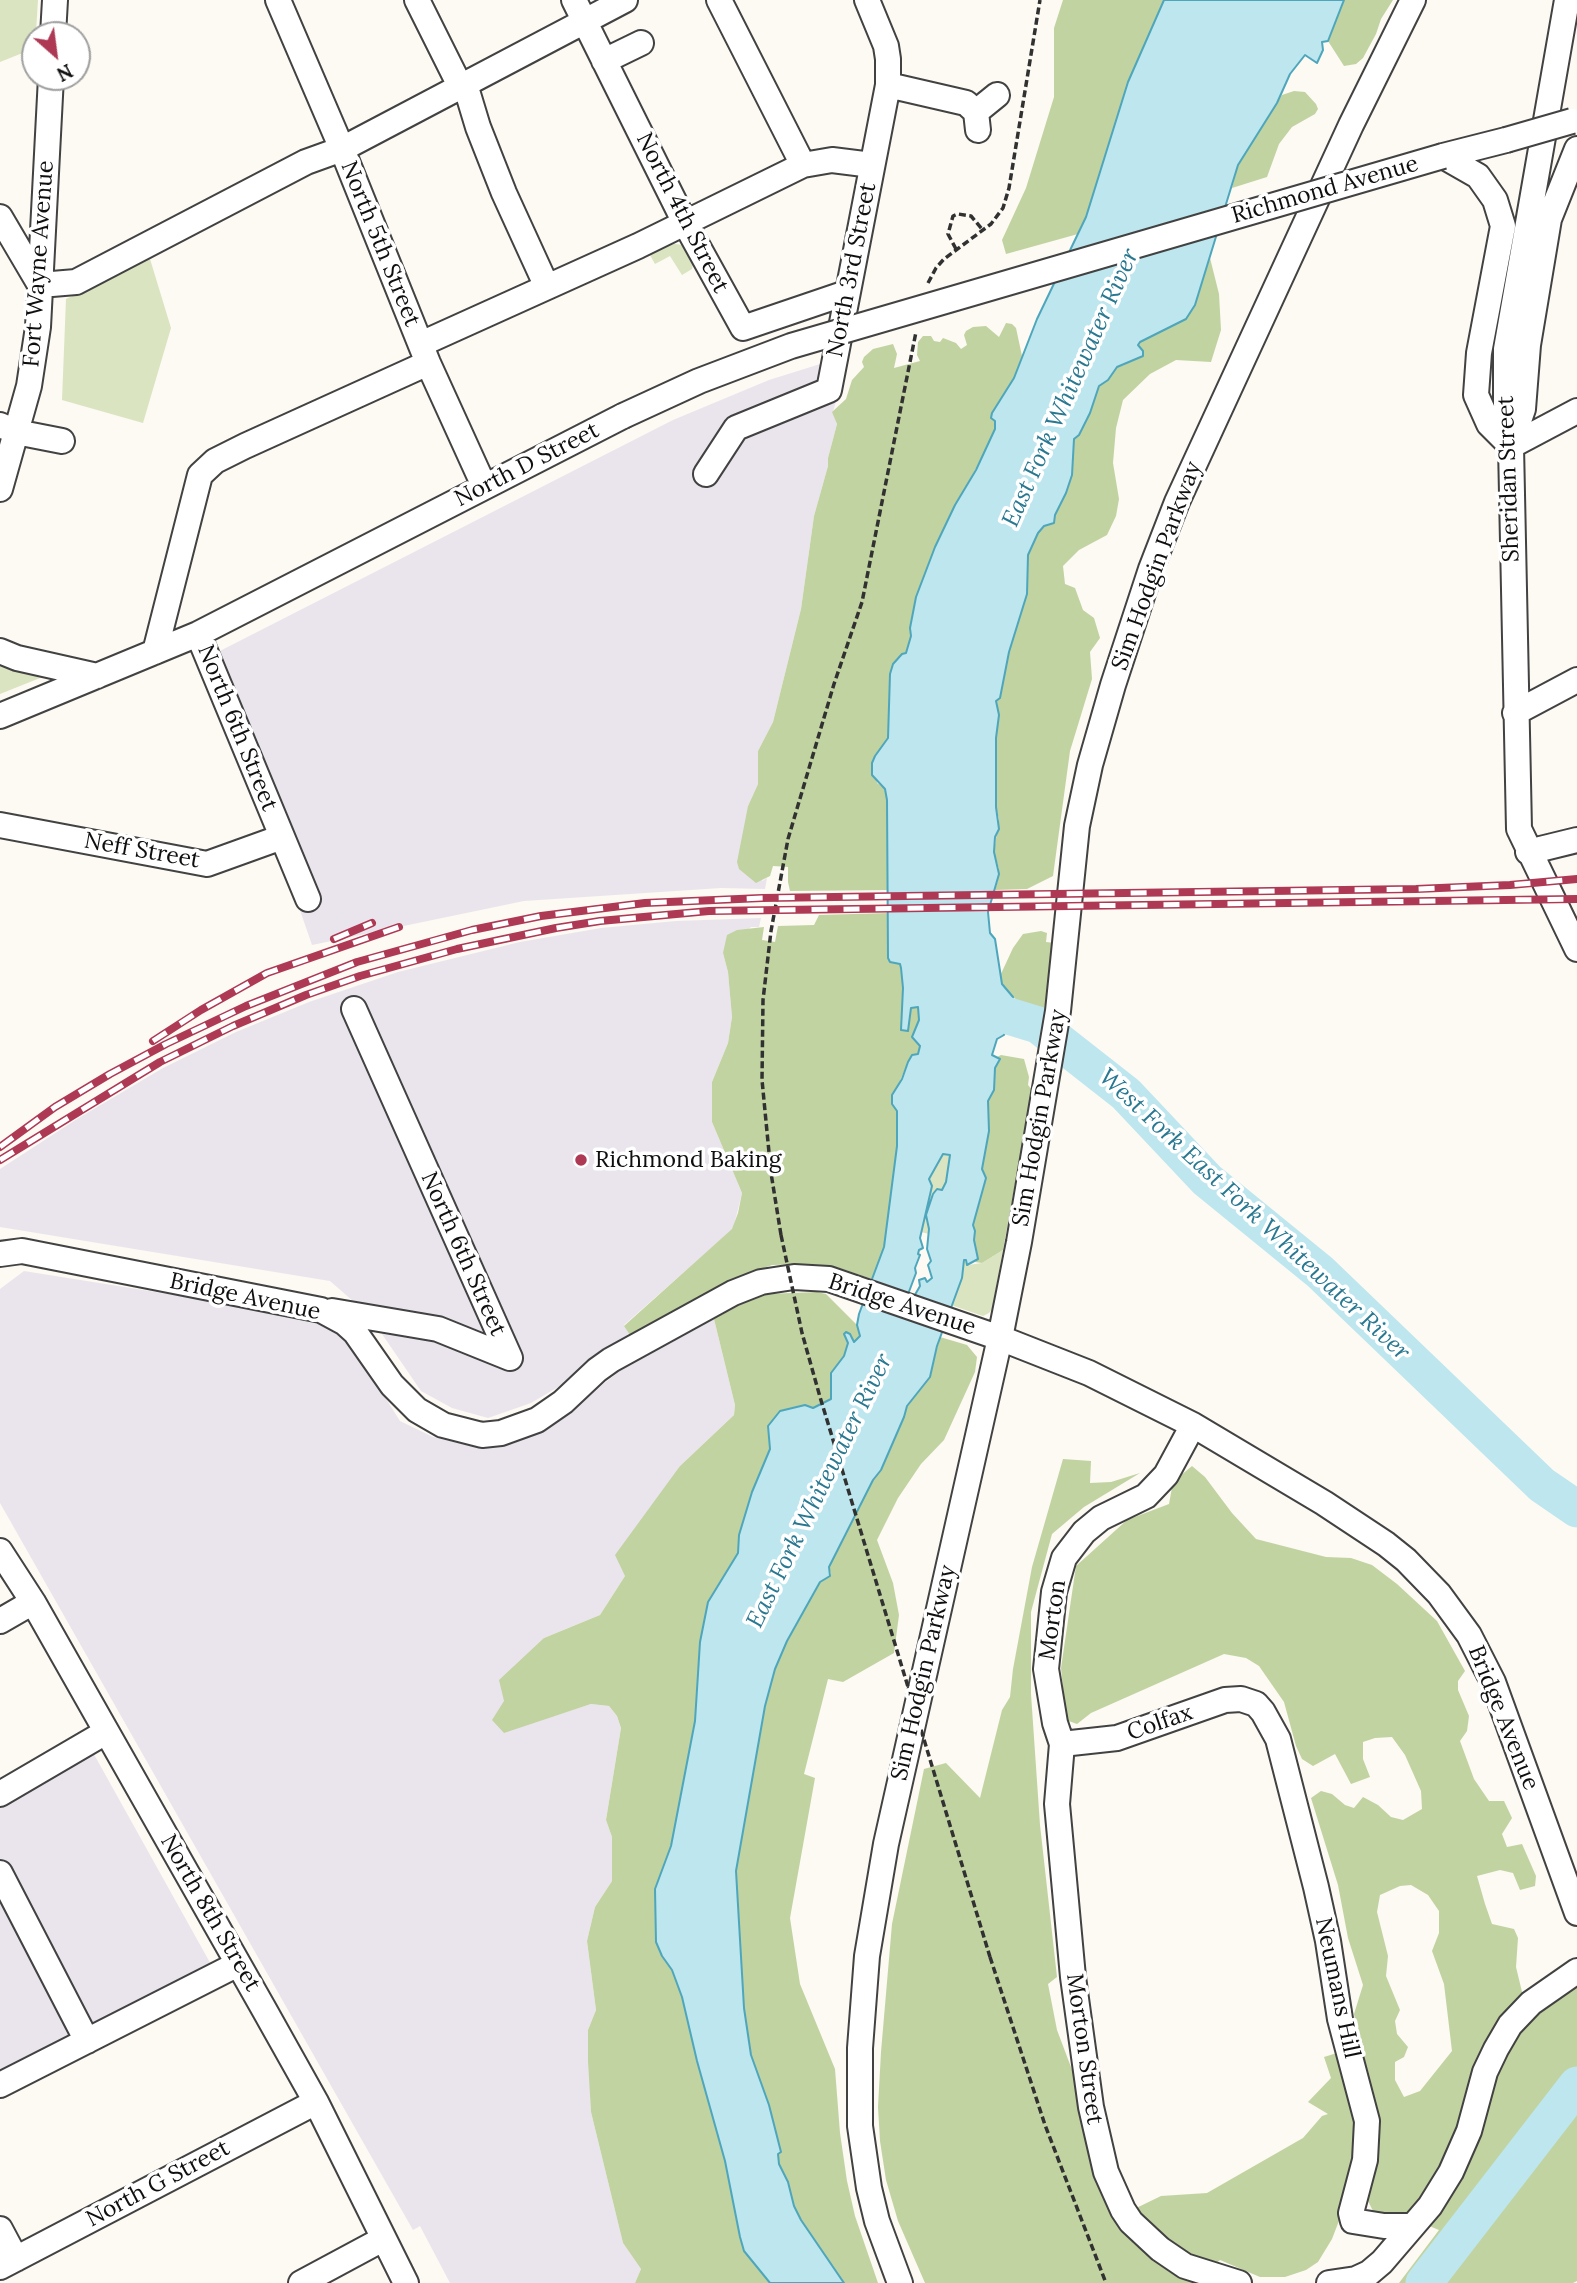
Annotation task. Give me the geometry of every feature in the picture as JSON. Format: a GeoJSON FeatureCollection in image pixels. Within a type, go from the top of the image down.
{"type":"FeatureCollection","features":[{"type":"Feature","properties":{"kind":"street"},"geometry":{"type":"LineString","coordinates":[[54,21],[55,0]]}},
{"type":"Feature","properties":{"kind":"street","name":"North 5th Street"},"geometry":{"type":"LineString","coordinates":[[278,0],[342,149],[424,354],[484,486]]}},
{"type":"Feature","properties":{"kind":"street"},"geometry":{"type":"LineString","coordinates":[[417,0],[463,85],[504,193],[548,287]]}},
{"type":"Feature","properties":{"kind":"street"},"geometry":{"type":"LineString","coordinates":[[0,217],[40,285],[76,282],[306,162],[342,149],[463,85],[579,10],[625,0]]}},
{"type":"Feature","properties":{"kind":"street"},"geometry":{"type":"LineString","coordinates":[[719,0],[803,165]]}},
{"type":"Feature","properties":{"kind":"street","name":"North 3rd Street"},"geometry":{"type":"LineString","coordinates":[[706,474],[736,428],[829,390],[888,85],[886,46],[867,0]]}},
{"type":"Feature","properties":{"kind":"street","name":"Sim Hodgin Parkway"},"geometry":{"type":"LineString","coordinates":[[900,2283],[877,2221],[863,2157],[860,2060],[866,1968],[886,1844],[990,1334],[1042,1102],[1058,1011],[1077,826],[1101,725],[1151,569],[1177,502],[1220,405],[1413,0]]}},
{"type":"Feature","properties":{"kind":"street","name":"Sheridan Street"},"geometry":{"type":"LineString","coordinates":[[1567,0],[1506,349],[1506,404],[1511,446],[1519,829],[1577,949]]}},
{"type":"Feature","properties":{"kind":"street","name":"North 4th Street"},"geometry":{"type":"LineString","coordinates":[[579,10],[685,223],[743,328],[846,293]]}},
{"type":"Feature","properties":{"kind":"street"},"geometry":{"type":"LineString","coordinates":[[604,61],[641,43]]}},
{"type":"Feature","properties":{"kind":"street"},"geometry":{"type":"LineString","coordinates":[[888,85],[960,101],[977,121],[997,95]]}},
{"type":"Feature","properties":{"kind":"street","name":"Fort Wayne Avenue"},"geometry":{"type":"LineString","coordinates":[[0,489],[8,429],[29,386],[38,327],[50,91]]}},
{"type":"Feature","properties":{"kind":"street","name":"Richmond Avenue"},"geometry":{"type":"LineString","coordinates":[[1074,263],[1574,120]]}},
{"type":"Feature","properties":{"kind":"street"},"geometry":{"type":"LineString","coordinates":[[1511,446],[1523,409],[1528,345],[1549,219],[1577,149]]}},
{"type":"Feature","properties":{"kind":"street"},"geometry":{"type":"LineString","coordinates":[[1443,156],[1478,176],[1495,200],[1503,226],[1479,353],[1476,395],[1489,424],[1511,446]]}},
{"type":"Feature","properties":{"kind":"street"},"geometry":{"type":"LineString","coordinates":[[155,652],[200,475],[215,461],[548,287],[803,165],[832,160],[872,165]]}},
{"type":"Feature","properties":{"kind":"street","name":"North D Street"},"geometry":{"type":"LineString","coordinates":[[0,716],[198,634],[484,486],[699,381],[767,354],[1074,263]]}},
{"type":"Feature","properties":{"kind":"street"},"geometry":{"type":"LineString","coordinates":[[1511,446],[1577,411]]}},
{"type":"Feature","properties":{"kind":"street"},"geometry":{"type":"LineString","coordinates":[[8,429],[62,441]]}},
{"type":"Feature","properties":{"kind":"street","name":"North 6th Street"},"geometry":{"type":"LineString","coordinates":[[198,634],[308,900]]}},
{"type":"Feature","properties":{"kind":"street"},"geometry":{"type":"LineString","coordinates":[[0,651],[17,658],[97,676]]}},
{"type":"Feature","properties":{"kind":"street"},"geometry":{"type":"LineString","coordinates":[[1515,713],[1577,680]]}},
{"type":"Feature","properties":{"kind":"street","name":"Neff Street"},"geometry":{"type":"LineString","coordinates":[[0,825],[207,864],[282,837]]}},
{"type":"Feature","properties":{"kind":"street"},"geometry":{"type":"LineString","coordinates":[[1528,852],[1577,840]]}},
{"type":"Feature","properties":{"kind":"street","name":"North 6th Street"},"geometry":{"type":"LineString","coordinates":[[321,1310],[438,1329],[510,1358],[354,1009]]}},
{"type":"Feature","properties":{"kind":"street","name":"Bridge Avenue"},"geometry":{"type":"LineString","coordinates":[[0,1254],[22,1251],[321,1310],[345,1323],[355,1332],[392,1385],[416,1410],[443,1425],[482,1434],[501,1433],[537,1420],[563,1402],[611,1360],[743,1288],[794,1277],[829,1279],[990,1334],[1089,1373],[1193,1425],[1324,1503],[1386,1544],[1439,1594],[1474,1644],[1493,1682],[1577,1913]]}},
{"type":"Feature","properties":{"kind":"street","name":"Morton"},"geometry":{"type":"LineString","coordinates":[[1062,1744],[1055,1723],[1046,1669],[1049,1624],[1058,1574],[1065,1558],[1084,1532],[1101,1518],[1146,1496],[1166,1475],[1193,1425]]}},
{"type":"Feature","properties":{"kind":"street","name":"North 8th Street"},"geometry":{"type":"LineString","coordinates":[[0,1550],[33,1602],[316,2102],[406,2283]]}},
{"type":"Feature","properties":{"kind":"street"},"geometry":{"type":"LineString","coordinates":[[0,1621],[33,1602]]}},
{"type":"Feature","properties":{"kind":"street","name":"Colfax"},"geometry":{"type":"LineString","coordinates":[[1062,1744],[1117,1738],[1225,1700],[1241,1699],[1256,1704]]}},
{"type":"Feature","properties":{"kind":"street","name":"Neumans Hill"},"geometry":{"type":"LineString","coordinates":[[1256,1704],[1278,1739],[1322,1914],[1340,2019],[1367,2121],[1365,2160],[1351,2213],[1353,2221],[1384,2226],[1412,2226]]}},
{"type":"Feature","properties":{"kind":"street"},"geometry":{"type":"LineString","coordinates":[[0,1794],[106,1732]]}},
{"type":"Feature","properties":{"kind":"street","name":"Morton Street"},"geometry":{"type":"LineString","coordinates":[[1062,1744],[1057,1804],[1061,1862],[1083,2053],[1091,2106],[1106,2172],[1131,2222],[1160,2249],[1185,2266],[1239,2283]]}},
{"type":"Feature","properties":{"kind":"street"},"geometry":{"type":"LineString","coordinates":[[0,1873],[87,2041]]}},
{"type":"Feature","properties":{"kind":"street"},"geometry":{"type":"LineString","coordinates":[[0,2085],[238,1964]]}},
{"type":"Feature","properties":{"kind":"street"},"geometry":{"type":"LineString","coordinates":[[1329,2283],[1356,2279],[1370,2273],[1430,2206],[1451,2172],[1469,2131],[1485,2072],[1510,2025],[1531,2003],[1577,1971]]}},
{"type":"Feature","properties":{"kind":"street","name":"North G Street"},"geometry":{"type":"LineString","coordinates":[[8,2263],[316,2102]]}},
{"type":"Feature","properties":{"kind":"street"},"geometry":{"type":"LineString","coordinates":[[0,2229],[8,2263]]}},
{"type":"Feature","properties":{"kind":"street"},"geometry":{"type":"LineString","coordinates":[[301,2283],[383,2239]]}},
{"type":"Feature","properties":{"kind":"path"},"geometry":{"type":"LineString","coordinates":[[927,287],[936,268],[999,216],[1006,199],[1041,0]]}},
{"type":"Feature","properties":{"kind":"path"},"geometry":{"type":"LineString","coordinates":[[956,249],[948,234],[953,216],[965,213],[971,216],[982,230]]}},
{"type":"Feature","properties":{"kind":"path"},"geometry":{"type":"LineString","coordinates":[[918,323],[862,602],[834,684],[788,839],[769,942],[763,1000],[762,1080],[781,1235],[802,1333],[820,1397],[990,1957],[1045,2125],[1106,2283]]}},
{"type":"Feature","properties":{"kind":"shaded area"},"geometry":{"type":"Polygon","coordinates":[[[849,355],[833,412],[837,424],[814,516],[801,609],[773,722],[758,751],[758,784],[748,806],[762,881],[767,878],[765,889],[721,888],[524,901],[312,945],[212,655],[673,420],[769,380],[849,355]]]}},
{"type":"Feature","properties":{"kind":"shaded area"},"geometry":{"type":"Polygon","coordinates":[[[761,918],[759,927],[751,927],[723,953],[728,972],[732,1017],[728,1043],[712,1082],[712,1122],[742,1193],[733,1229],[624,1325],[630,1335],[593,1357],[570,1380],[531,1403],[488,1418],[452,1408],[421,1391],[369,1315],[330,1281],[0,1227],[0,1169],[163,1068],[236,1032],[309,1002],[398,972],[520,942],[601,928],[676,921],[761,918]]]}},
{"type":"Feature","properties":{"kind":"shaded area"},"geometry":{"type":"Polygon","coordinates":[[[24,1271],[312,1317],[340,1326],[400,1421],[433,1437],[470,1446],[512,1444],[548,1428],[621,1370],[714,1319],[735,1405],[734,1415],[680,1466],[625,1576],[600,1615],[544,1638],[554,1716],[591,1704],[609,1706],[617,1716],[621,1728],[606,1820],[612,1837],[612,1881],[595,1907],[587,1941],[596,2010],[588,2030],[591,2112],[623,2243],[641,2269],[635,2283],[450,2283],[420,2226],[413,2230],[0,1503],[0,1289],[24,1271]]]}},
{"type":"Feature","properties":{"kind":"shaded area"},"geometry":{"type":"Polygon","coordinates":[[[91,1749],[213,1968],[0,2079],[0,1801],[91,1749]]]}},
{"type":"Feature","properties":{"kind":"green space"},"geometry":{"type":"Polygon","coordinates":[[[0,0],[38,0],[37,21],[21,21],[21,54],[0,62],[0,0]]]}},
{"type":"Feature","properties":{"kind":"green space"},"geometry":{"type":"Polygon","coordinates":[[[1063,0],[1164,0],[1147,38],[1078,234],[1006,254],[1002,240],[1026,188],[1054,97],[1054,28],[1063,0]]]}},
{"type":"Feature","properties":{"kind":"green space"},"geometry":{"type":"Polygon","coordinates":[[[1344,0],[1393,0],[1363,58],[1356,64],[1344,66],[1328,41],[1344,0]]]}},
{"type":"Feature","properties":{"kind":"green space"},"geometry":{"type":"Polygon","coordinates":[[[1294,91],[1305,92],[1316,104],[1318,109],[1315,114],[1292,127],[1279,144],[1267,177],[1232,188],[1238,165],[1282,95],[1294,91]]]}},
{"type":"Feature","properties":{"kind":"green space"},"geometry":{"type":"Polygon","coordinates":[[[669,243],[682,245],[693,264],[692,269],[682,275],[670,256],[655,264],[650,255],[651,251],[669,243]]]}},
{"type":"Feature","properties":{"kind":"green space"},"geometry":{"type":"Polygon","coordinates":[[[1210,258],[1219,294],[1221,330],[1211,362],[1176,360],[1150,374],[1123,400],[1116,428],[1113,463],[1119,499],[1116,516],[1107,535],[1079,550],[1063,566],[1065,584],[1075,588],[1083,610],[1094,618],[1100,638],[1090,652],[1092,679],[1070,751],[1053,876],[1027,889],[995,890],[999,869],[994,852],[999,819],[996,807],[996,701],[1000,698],[1009,652],[1027,594],[1028,555],[1038,533],[1044,526],[1054,523],[1066,493],[1073,460],[1074,438],[1079,435],[1090,413],[1099,386],[1108,380],[1117,367],[1132,359],[1140,342],[1195,305],[1210,258]]]}},
{"type":"Feature","properties":{"kind":"green space"},"geometry":{"type":"Polygon","coordinates":[[[150,259],[171,328],[143,423],[62,400],[66,299],[150,259]]]}},
{"type":"Feature","properties":{"kind":"green space"},"geometry":{"type":"Polygon","coordinates":[[[1006,323],[1016,328],[1022,356],[1014,378],[992,413],[995,429],[990,441],[935,547],[916,597],[906,653],[893,664],[890,674],[888,738],[875,756],[877,783],[886,789],[889,890],[790,891],[788,867],[773,866],[770,876],[756,883],[739,869],[737,862],[748,806],[758,784],[758,751],[773,722],[801,609],[814,516],[837,424],[832,412],[846,399],[852,380],[864,367],[864,357],[873,349],[893,344],[897,354],[894,368],[920,361],[917,355],[918,342],[923,336],[931,336],[934,341],[940,342],[943,338],[956,343],[961,349],[967,345],[964,335],[966,331],[973,327],[986,326],[999,337],[1006,323]]]}},
{"type":"Feature","properties":{"kind":"green space"},"geometry":{"type":"Polygon","coordinates":[[[0,663],[45,676],[0,694],[0,663]]]}},
{"type":"Feature","properties":{"kind":"green space"},"geometry":{"type":"Polygon","coordinates":[[[889,913],[890,962],[900,964],[903,988],[901,1030],[908,1025],[911,1008],[919,1007],[919,1020],[912,1037],[920,1046],[918,1054],[908,1062],[896,1090],[897,1146],[884,1247],[872,1279],[836,1267],[772,1265],[737,1278],[630,1335],[624,1326],[732,1229],[738,1213],[742,1193],[712,1122],[712,1082],[728,1043],[732,1017],[728,972],[723,953],[727,935],[737,930],[764,927],[762,940],[775,942],[778,926],[814,925],[819,915],[889,913]]]}},
{"type":"Feature","properties":{"kind":"green space"},"geometry":{"type":"Polygon","coordinates":[[[1041,931],[1047,933],[1046,942],[1055,943],[1043,1016],[1034,1014],[1013,997],[1002,985],[1000,976],[1023,934],[1041,931]]]}},
{"type":"Feature","properties":{"kind":"green space"},"geometry":{"type":"Polygon","coordinates":[[[1001,1055],[1024,1059],[1029,1077],[1028,1085],[1032,1090],[1003,1250],[982,1263],[975,1262],[978,1258],[973,1225],[986,1178],[982,1169],[989,1131],[988,1101],[994,1090],[995,1067],[999,1059],[995,1058],[1001,1055]]]}},
{"type":"Feature","properties":{"kind":"green space"},"geometry":{"type":"Polygon","coordinates":[[[943,1154],[950,1155],[946,1182],[933,1198],[926,1214],[929,1234],[921,1232],[932,1186],[929,1179],[943,1154]]]}},
{"type":"Feature","properties":{"kind":"green space"},"geometry":{"type":"Polygon","coordinates":[[[1003,1250],[989,1313],[983,1316],[951,1305],[962,1278],[964,1260],[968,1265],[982,1263],[1003,1250]]]}},
{"type":"Feature","properties":{"kind":"green space"},"geometry":{"type":"Polygon","coordinates":[[[765,1294],[826,1294],[857,1325],[860,1336],[848,1343],[844,1356],[831,1373],[831,1399],[768,1426],[770,1448],[752,1492],[739,1535],[738,1553],[708,1602],[700,1642],[695,1721],[671,1846],[655,1889],[656,1942],[672,1970],[682,1997],[725,2161],[744,2251],[770,2283],[635,2283],[641,2269],[623,2243],[591,2112],[588,2061],[588,2030],[596,2010],[587,1941],[595,1907],[612,1881],[612,1837],[606,1820],[621,1728],[617,1716],[609,1706],[591,1704],[504,1733],[492,1720],[504,1701],[499,1680],[544,1638],[600,1615],[625,1576],[615,1555],[680,1466],[734,1415],[735,1405],[714,1319],[752,1298],[765,1294]]]}},
{"type":"Feature","properties":{"kind":"green space"},"geometry":{"type":"Polygon","coordinates":[[[940,1337],[967,1345],[977,1357],[975,1372],[944,1440],[921,1464],[898,1498],[877,1540],[893,1583],[899,1615],[894,1653],[843,1682],[828,1679],[804,1774],[815,1778],[790,1918],[800,1984],[835,2069],[847,2181],[855,2216],[878,2283],[844,2283],[801,2220],[779,2164],[769,2105],[751,2055],[744,2008],[736,1871],[765,1706],[775,1669],[787,1641],[820,1582],[831,1574],[829,1567],[873,1480],[881,1470],[907,1406],[930,1377],[940,1337]]]}},
{"type":"Feature","properties":{"kind":"green space"},"geometry":{"type":"Polygon","coordinates":[[[1063,1459],[1091,1461],[1090,1483],[1111,1482],[1140,1473],[1084,1507],[1052,1534],[1031,1612],[1031,1694],[1040,1825],[1057,1977],[1048,1984],[1057,2030],[1126,2213],[1161,2196],[1207,2193],[1303,2138],[1322,2116],[1328,2114],[1308,2102],[1331,2078],[1324,2057],[1337,2053],[1347,2091],[1372,2089],[1354,2014],[1363,1985],[1348,1938],[1338,1885],[1311,1798],[1321,1791],[1332,1794],[1345,1805],[1354,1808],[1363,1797],[1378,1805],[1391,1817],[1403,1820],[1422,1809],[1421,1791],[1405,1755],[1392,1737],[1363,1742],[1363,1759],[1370,1777],[1351,1784],[1335,1754],[1313,1766],[1302,1759],[1284,1702],[1259,1666],[1246,1658],[1224,1654],[1091,1713],[1077,1724],[1066,1720],[1061,1668],[1076,1566],[1127,1520],[1169,1504],[1173,1482],[1192,1466],[1205,1477],[1256,1539],[1326,1557],[1351,1558],[1372,1565],[1437,1621],[1465,1671],[1458,1681],[1458,1690],[1469,1716],[1467,1731],[1460,1741],[1474,1779],[1489,1801],[1504,1801],[1512,1818],[1502,1834],[1507,1847],[1522,1844],[1536,1876],[1535,1886],[1520,1890],[1513,1873],[1500,1870],[1477,1876],[1492,1924],[1514,1929],[1518,1938],[1516,1967],[1523,1996],[1577,1981],[1577,2281],[1399,2283],[1439,2230],[1417,2221],[1389,2218],[1373,2211],[1365,2195],[1347,2200],[1332,2239],[1318,2262],[1306,2270],[1285,2277],[1260,2277],[1220,2260],[1199,2277],[1206,2283],[925,2283],[898,2221],[886,2180],[880,2141],[878,2107],[881,2052],[892,1924],[924,1769],[946,1763],[980,1798],[1002,1710],[1010,1697],[1032,1567],[1063,1459]],[[1411,1885],[1400,1886],[1380,1895],[1377,1912],[1388,1956],[1386,1976],[1400,2010],[1395,2021],[1397,2034],[1408,2047],[1404,2057],[1395,2062],[1395,2080],[1404,2097],[1420,2091],[1452,2051],[1444,1984],[1432,1951],[1439,1933],[1439,1911],[1428,1895],[1411,1885]]]}},
{"type":"Feature","properties":{"kind":"water","name":"East Fork Whitewater River"},"geometry":{"type":"Polygon","coordinates":[[[1164,0],[1344,0],[1328,41],[1322,42],[1323,50],[1317,63],[1305,55],[1290,74],[1277,103],[1238,165],[1195,305],[1186,319],[1140,342],[1138,345],[1143,356],[1117,367],[1108,380],[1099,386],[1090,413],[1079,435],[1074,439],[1072,475],[1054,523],[1044,526],[1038,533],[1028,555],[1027,594],[1009,652],[1000,698],[996,701],[999,715],[996,738],[996,807],[999,829],[995,837],[994,852],[999,874],[988,912],[1002,984],[1013,997],[1004,1035],[997,1039],[992,1055],[1000,1059],[995,1068],[994,1090],[988,1101],[989,1131],[982,1169],[986,1178],[973,1225],[978,1259],[967,1265],[964,1260],[962,1278],[937,1346],[930,1377],[907,1406],[881,1470],[873,1480],[829,1567],[830,1576],[820,1582],[787,1641],[775,1669],[765,1706],[736,1871],[744,2008],[751,2055],[769,2105],[781,2152],[778,2154],[779,2164],[801,2220],[844,2283],[770,2283],[744,2251],[725,2161],[682,1997],[672,1970],[656,1942],[655,1889],[671,1846],[695,1721],[700,1642],[708,1602],[738,1553],[739,1535],[752,1492],[770,1449],[768,1426],[780,1411],[805,1405],[813,1408],[831,1399],[831,1373],[844,1356],[848,1343],[844,1334],[850,1334],[854,1342],[860,1336],[857,1325],[859,1314],[884,1247],[897,1146],[897,1111],[892,1104],[892,1095],[912,1055],[918,1054],[920,1046],[912,1037],[919,1020],[918,1007],[911,1008],[908,1031],[901,1030],[901,968],[900,964],[890,962],[888,958],[887,800],[885,789],[872,775],[875,756],[888,738],[890,674],[893,664],[906,653],[916,597],[935,547],[995,429],[992,413],[1014,378],[1037,319],[1086,217],[1128,82],[1164,0]],[[943,1154],[929,1179],[932,1186],[920,1238],[923,1248],[919,1250],[916,1273],[907,1297],[912,1300],[920,1286],[919,1280],[925,1278],[927,1282],[932,1278],[928,1265],[931,1261],[927,1249],[929,1229],[926,1215],[933,1194],[937,1189],[942,1190],[946,1182],[950,1155],[943,1154]]]}},
{"type":"Feature","properties":{"kind":"waterway","name":"West Fork East Fork Whitewater River"},"geometry":{"type":"LineString","coordinates":[[976,1006],[1038,1025],[1126,1094],[1207,1180],[1320,1272],[1542,1485],[1577,1509]]}},
{"type":"Feature","properties":{"kind":"waterway","name":"West Fork East Fork Whitewater River"},"geometry":{"type":"LineString","coordinates":[[1424,2283],[1577,2085]]}},
{"type":"Feature","properties":{"kind":"railway"},"geometry":{"type":"LineString","coordinates":[[0,1147],[55,1107],[110,1074],[246,1006],[357,962],[472,930],[541,916],[645,903],[762,898],[1416,889],[1577,879]]}},
{"type":"Feature","properties":{"kind":"railway"},"geometry":{"type":"LineString","coordinates":[[0,1160],[160,1062],[233,1026],[306,995],[360,976],[457,949],[556,928],[709,911],[1577,899]]}},
{"type":"Feature","properties":{"kind":"railway"},"geometry":{"type":"LineString","coordinates":[[334,939],[372,923]]}},
{"type":"Feature","properties":{"kind":"railway"},"geometry":{"type":"LineString","coordinates":[[153,1041],[267,973],[399,927]]}},
{"type":"Feature","properties":{"kind":"place","name":"Richmond Baking"},"geometry":{"type":"Point","coordinates":[581,1160]}}]}
